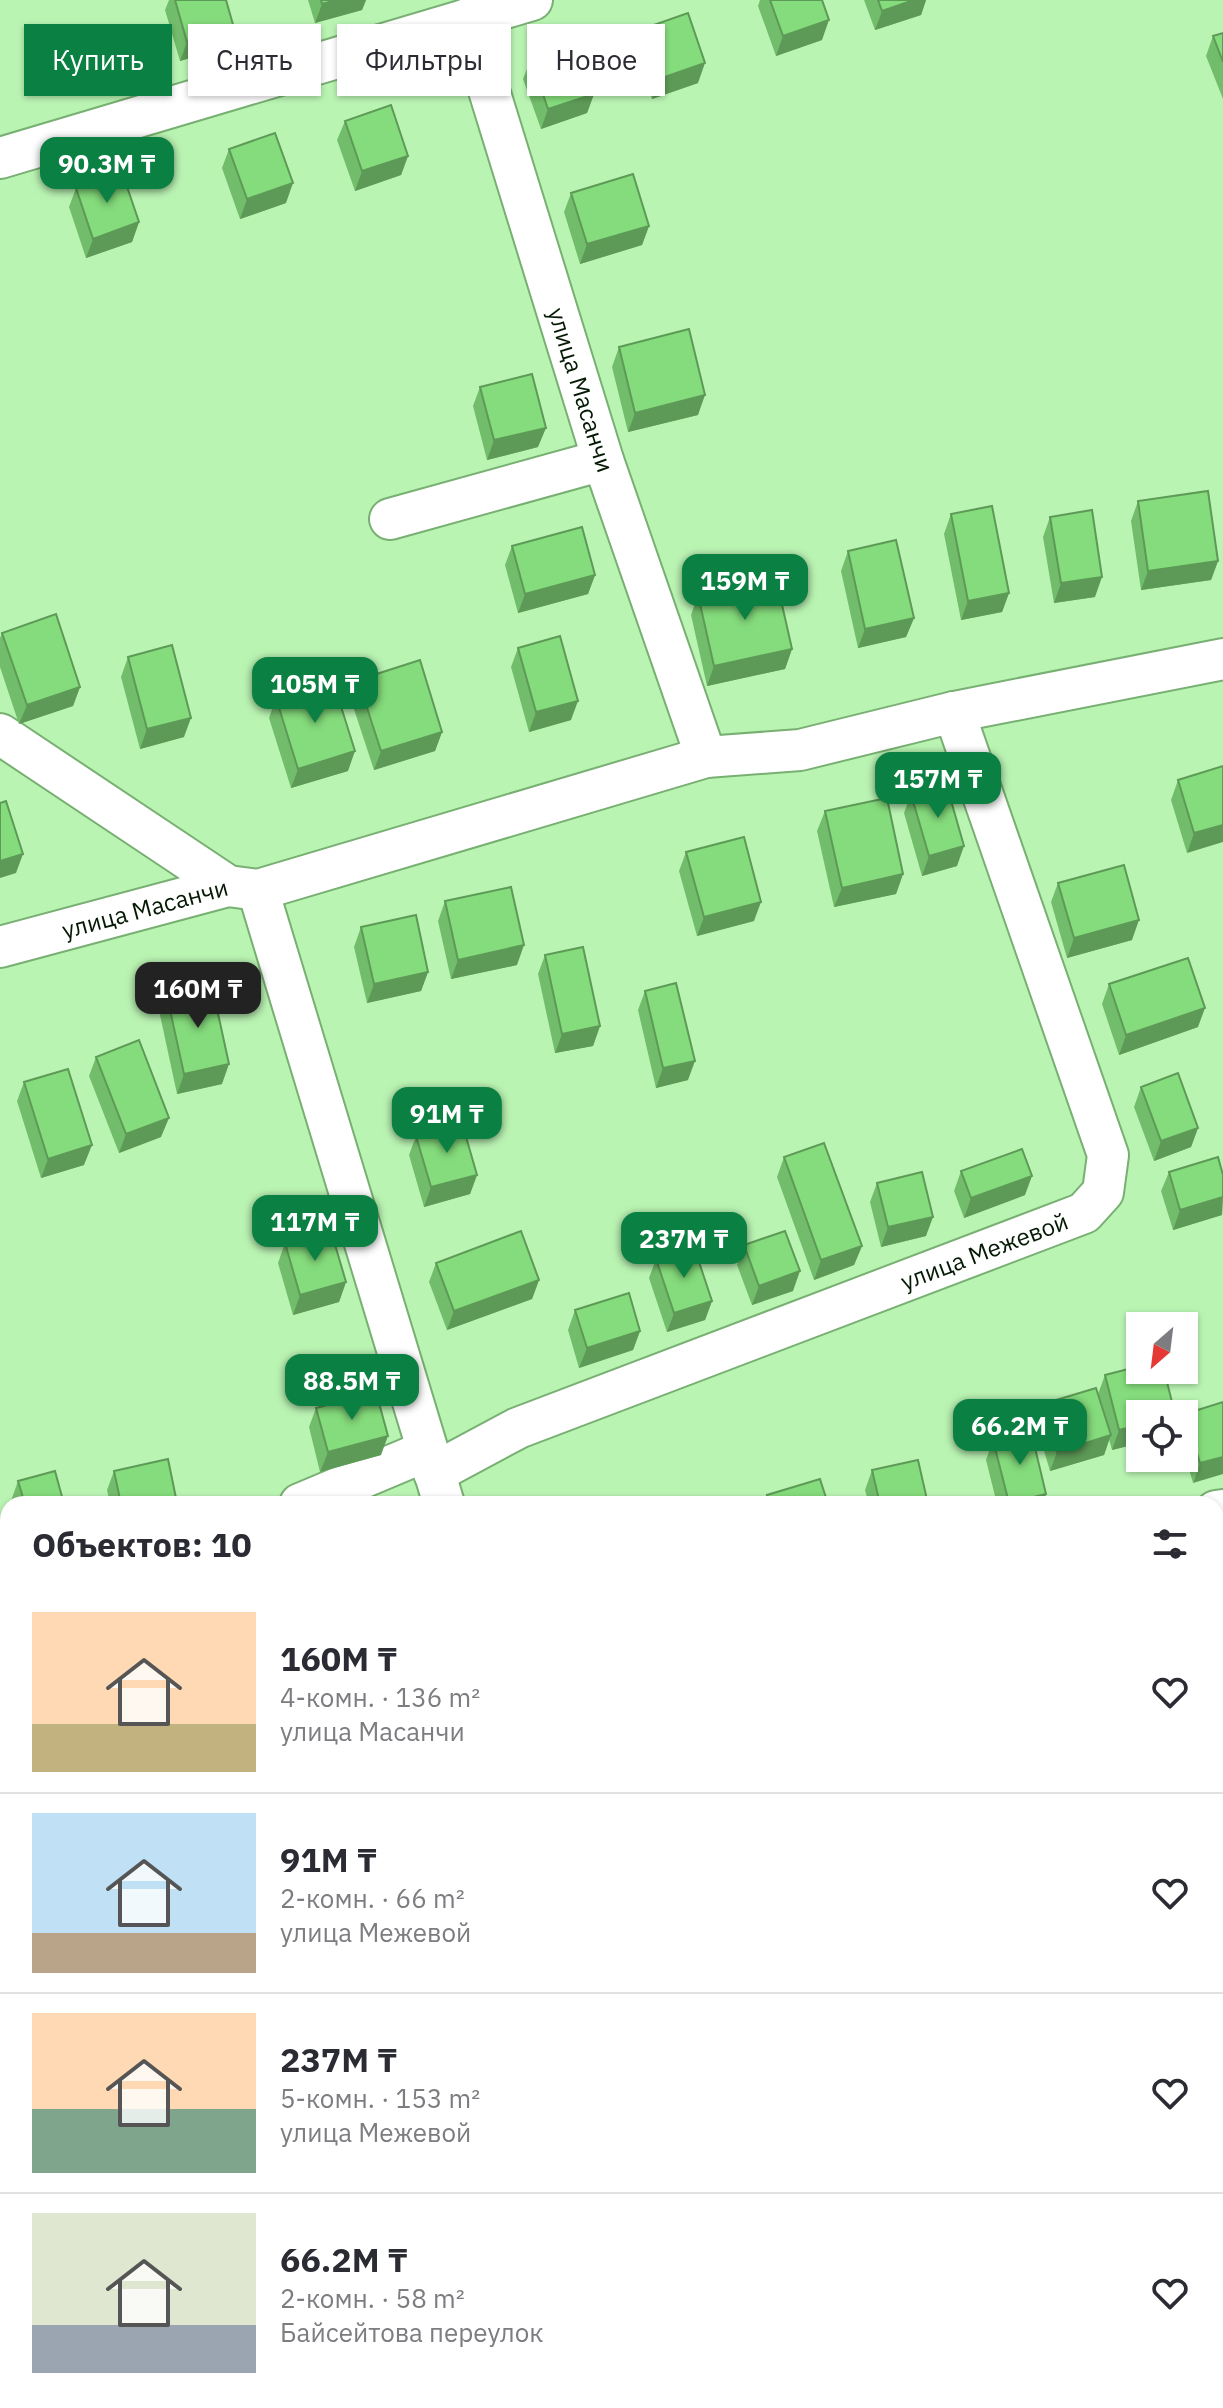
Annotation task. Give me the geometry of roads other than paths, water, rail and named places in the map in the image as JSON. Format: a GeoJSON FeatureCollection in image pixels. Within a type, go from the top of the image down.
{"type":"FeatureCollection","features":[{"type":"Feature","properties":{"kind":"street"},"geometry":{"type":"LineString","coordinates":[[0,158],[532,0]]}},
{"type":"Feature","properties":{"kind":"street","name":"улица Масанчи"},"geometry":{"type":"LineString","coordinates":[[467,19],[603,460],[706,757]]}},
{"type":"Feature","properties":{"kind":"street"},"geometry":{"type":"LineString","coordinates":[[390,519],[603,460]]}},
{"type":"Feature","properties":{"kind":"street","name":"улица Масанчи"},"geometry":{"type":"LineString","coordinates":[[0,947],[243,888],[706,757],[800,750],[954,712],[1223,659]]}},
{"type":"Feature","properties":{"kind":"street","name":"улица Межевой"},"geometry":{"type":"LineString","coordinates":[[339,1496],[435,1476],[518,1428],[1084,1213],[1103,1192],[1108,1155],[954,712]]}},
{"type":"Feature","properties":{"kind":"street"},"geometry":{"type":"LineString","coordinates":[[0,734],[243,888],[435,1476]]}}]}
